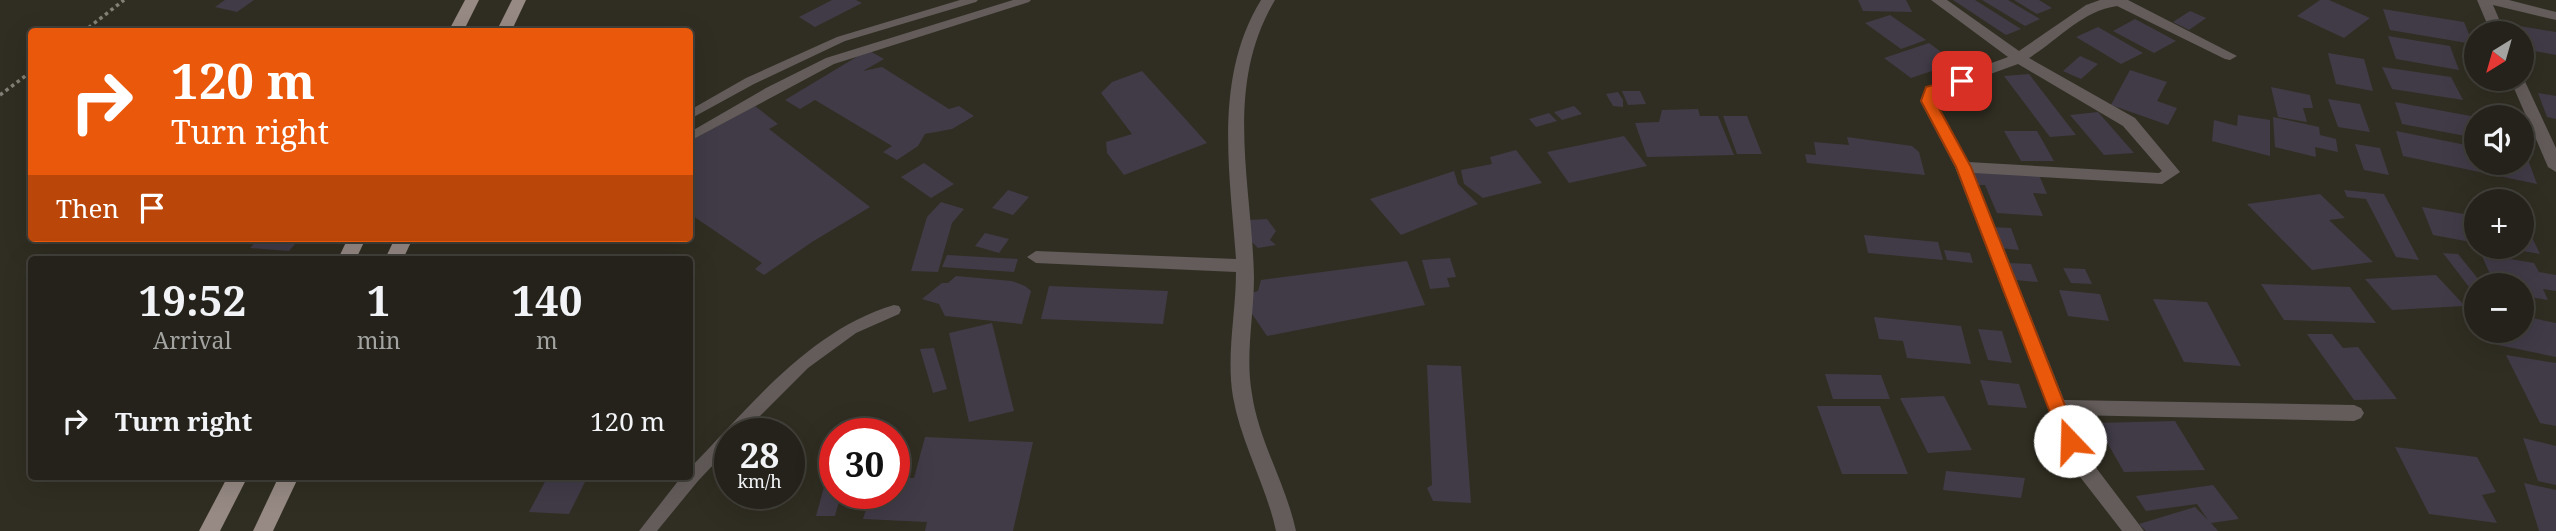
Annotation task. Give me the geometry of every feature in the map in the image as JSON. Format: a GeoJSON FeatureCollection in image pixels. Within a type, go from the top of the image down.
{"type":"FeatureCollection","features":[{"type":"Feature","properties":{"kind":"main road"},"geometry":{"type":"LineString","coordinates":[[457,28],[472,0]]}},
{"type":"Feature","properties":{"kind":"main road"},"geometry":{"type":"LineString","coordinates":[[505,28],[519,0]]}},
{"type":"Feature","properties":{"kind":"main road"},"geometry":{"type":"LineString","coordinates":[[209,531],[236,480]]}},
{"type":"Feature","properties":{"kind":"main road"},"geometry":{"type":"LineString","coordinates":[[263,531],[287,480]]}},
{"type":"Feature","properties":{"kind":"street"},"geometry":{"type":"LineString","coordinates":[[1266,0],[1250,33],[1242,65],[1236,170],[1245,266],[1241,393],[1249,425],[1282,506],[1286,531]]}},
{"type":"Feature","properties":{"kind":"street"},"geometry":{"type":"LineString","coordinates":[[1938,0],[2019,58],[2129,122],[2172,172],[2162,179],[1963,167]]}},
{"type":"Feature","properties":{"kind":"street"},"geometry":{"type":"LineString","coordinates":[[2484,0],[2493,21]]}},
{"type":"Feature","properties":{"kind":"street"},"geometry":{"type":"LineString","coordinates":[[2493,0],[2556,16]]}},
{"type":"Feature","properties":{"kind":"street"},"geometry":{"type":"LineString","coordinates":[[2134,531],[2084,467],[1963,167],[1927,95],[1931,90],[1980,76],[2019,58],[2101,2],[2119,1],[2230,56]]}},
{"type":"Feature","properties":{"kind":"street"},"geometry":{"type":"LineString","coordinates":[[2523,91],[2556,167]]}},
{"type":"Feature","properties":{"kind":"street"},"geometry":{"type":"LineString","coordinates":[[1036,257],[1245,266]]}},
{"type":"Feature","properties":{"kind":"street"},"geometry":{"type":"LineString","coordinates":[[2058,407],[2354,413]]}},
{"type":"Feature","properties":{"kind":"lane"},"geometry":{"type":"LineString","coordinates":[[693,113],[817,49],[972,0]]}},
{"type":"Feature","properties":{"kind":"lane"},"geometry":{"type":"LineString","coordinates":[[693,135],[770,91],[830,61],[1025,0]]}},
{"type":"Feature","properties":{"kind":"lane"},"geometry":{"type":"LineString","coordinates":[[913,18],[922,31]]}},
{"type":"Feature","properties":{"kind":"lane"},"geometry":{"type":"LineString","coordinates":[[748,418],[803,364],[850,328],[894,310]]}},
{"type":"Feature","properties":{"kind":"lane"},"geometry":{"type":"LineString","coordinates":[[693,475],[714,453]]}},
{"type":"Feature","properties":{"kind":"lane"},"geometry":{"type":"LineString","coordinates":[[647,531],[689,480]]}},
{"type":"Feature","properties":{"kind":"path"},"geometry":{"type":"LineString","coordinates":[[88,28],[124,0]]}},
{"type":"Feature","properties":{"kind":"path"},"geometry":{"type":"LineString","coordinates":[[0,95],[28,74]]}},
{"type":"Feature","properties":{"kind":"building"},"geometry":{"type":"Polygon","coordinates":[[[225,0],[254,0],[237,12],[215,7],[225,0]]]}},
{"type":"Feature","properties":{"kind":"building"},"geometry":{"type":"Polygon","coordinates":[[[832,0],[856,0],[862,3],[815,27],[799,17],[832,0]]]}},
{"type":"Feature","properties":{"kind":"building"},"geometry":{"type":"Polygon","coordinates":[[[1858,0],[1906,0],[1912,12],[1863,11],[1858,0]]]}},
{"type":"Feature","properties":{"kind":"building"},"geometry":{"type":"Polygon","coordinates":[[[1953,0],[1975,0],[2021,29],[2006,35],[1953,0]]]}},
{"type":"Feature","properties":{"kind":"building"},"geometry":{"type":"Polygon","coordinates":[[[1982,0],[2008,0],[2040,19],[2025,26],[1982,0]]]}},
{"type":"Feature","properties":{"kind":"building"},"geometry":{"type":"Polygon","coordinates":[[[2014,0],[2039,0],[2052,8],[2037,14],[2014,0]]]}},
{"type":"Feature","properties":{"kind":"building"},"geometry":{"type":"Polygon","coordinates":[[[2320,0],[2329,0],[2370,18],[2344,38],[2297,16],[2320,0]]]}},
{"type":"Feature","properties":{"kind":"building"},"geometry":{"type":"Polygon","coordinates":[[[2383,9],[2464,22],[2464,42],[2390,30],[2383,9]]]}},
{"type":"Feature","properties":{"kind":"building"},"geometry":{"type":"Polygon","coordinates":[[[2190,11],[2206,18],[2189,30],[2173,22],[2190,11]]]}},
{"type":"Feature","properties":{"kind":"building"},"geometry":{"type":"Polygon","coordinates":[[[1890,15],[1926,40],[1901,49],[1865,23],[1890,15]]]}},
{"type":"Feature","properties":{"kind":"building"},"geometry":{"type":"Polygon","coordinates":[[[2135,19],[2176,41],[2154,53],[2113,31],[2135,19]]]}},
{"type":"Feature","properties":{"kind":"building"},"geometry":{"type":"Polygon","coordinates":[[[2098,27],[2143,53],[2121,64],[2076,37],[2098,27]]]}},
{"type":"Feature","properties":{"kind":"building"},"geometry":{"type":"Polygon","coordinates":[[[2534,28],[2556,32],[2556,55],[2534,51],[2534,28]]]}},
{"type":"Feature","properties":{"kind":"building"},"geometry":{"type":"Polygon","coordinates":[[[2388,36],[2450,46],[2459,70],[2396,59],[2388,36]]]}},
{"type":"Feature","properties":{"kind":"building"},"geometry":{"type":"Polygon","coordinates":[[[1929,43],[1956,63],[1911,78],[1884,58],[1929,43]]]}},
{"type":"Feature","properties":{"kind":"building"},"geometry":{"type":"Polygon","coordinates":[[[868,50],[884,59],[863,71],[882,67],[949,109],[959,106],[974,116],[952,129],[925,134],[918,146],[897,160],[883,152],[892,146],[815,100],[800,109],[785,100],[868,50]]]}},
{"type":"Feature","properties":{"kind":"building"},"geometry":{"type":"Polygon","coordinates":[[[2328,53],[2364,59],[2373,91],[2336,84],[2328,53]]]}},
{"type":"Feature","properties":{"kind":"building"},"geometry":{"type":"Polygon","coordinates":[[[2080,56],[2098,64],[2081,79],[2063,71],[2080,56]]]}},
{"type":"Feature","properties":{"kind":"building"},"geometry":{"type":"Polygon","coordinates":[[[2382,67],[2451,77],[2463,100],[2392,89],[2382,67]]]}},
{"type":"Feature","properties":{"kind":"building"},"geometry":{"type":"Polygon","coordinates":[[[2130,70],[2167,82],[2157,101],[2177,108],[2168,125],[2111,105],[2130,70]]]}},
{"type":"Feature","properties":{"kind":"building"},"geometry":{"type":"Polygon","coordinates":[[[1142,71],[1207,143],[1124,175],[1107,153],[1106,142],[1132,134],[1101,93],[1112,82],[1142,71]]]}},
{"type":"Feature","properties":{"kind":"building"},"geometry":{"type":"Polygon","coordinates":[[[2029,74],[2076,135],[2050,137],[2004,76],[2029,74]]]}},
{"type":"Feature","properties":{"kind":"building"},"geometry":{"type":"Polygon","coordinates":[[[2271,87],[2310,95],[2313,108],[2303,108],[2307,122],[2278,117],[2271,87]]]}},
{"type":"Feature","properties":{"kind":"building"},"geometry":{"type":"Polygon","coordinates":[[[1622,91],[1640,91],[1646,104],[1628,105],[1622,91]]]}},
{"type":"Feature","properties":{"kind":"building"},"geometry":{"type":"Polygon","coordinates":[[[1618,92],[1623,100],[1623,107],[1613,106],[1606,94],[1618,92]]]}},
{"type":"Feature","properties":{"kind":"building"},"geometry":{"type":"Polygon","coordinates":[[[2538,93],[2556,96],[2556,119],[2547,117],[2538,93]]]}},
{"type":"Feature","properties":{"kind":"building"},"geometry":{"type":"Polygon","coordinates":[[[2328,99],[2360,104],[2370,132],[2338,127],[2328,99]]]}},
{"type":"Feature","properties":{"kind":"building"},"geometry":{"type":"Polygon","coordinates":[[[2395,102],[2464,115],[2464,136],[2402,124],[2395,102]]]}},
{"type":"Feature","properties":{"kind":"building"},"geometry":{"type":"Polygon","coordinates":[[[755,106],[778,124],[769,129],[870,207],[764,275],[755,269],[762,263],[693,216],[693,139],[755,106]]]}},
{"type":"Feature","properties":{"kind":"building"},"geometry":{"type":"Polygon","coordinates":[[[1574,106],[1582,114],[1562,120],[1554,112],[1574,106]]]}},
{"type":"Feature","properties":{"kind":"building"},"geometry":{"type":"Polygon","coordinates":[[[1698,109],[1700,116],[1718,116],[1734,155],[1647,157],[1635,123],[1659,122],[1662,110],[1698,109]]]}},
{"type":"Feature","properties":{"kind":"building"},"geometry":{"type":"Polygon","coordinates":[[[2098,112],[2134,153],[2104,155],[2070,115],[2098,112]]]}},
{"type":"Feature","properties":{"kind":"building"},"geometry":{"type":"Polygon","coordinates":[[[1549,113],[1557,121],[1536,127],[1529,119],[1549,113]]]}},
{"type":"Feature","properties":{"kind":"building"},"geometry":{"type":"Polygon","coordinates":[[[2238,115],[2270,120],[2270,156],[2212,141],[2214,120],[2237,126],[2238,115]]]}},
{"type":"Feature","properties":{"kind":"building"},"geometry":{"type":"Polygon","coordinates":[[[1723,116],[1747,116],[1762,154],[1737,154],[1723,116]]]}},
{"type":"Feature","properties":{"kind":"building"},"geometry":{"type":"Polygon","coordinates":[[[2273,117],[2319,127],[2320,135],[2336,139],[2338,152],[2315,147],[2316,157],[2275,147],[2273,117]]]}},
{"type":"Feature","properties":{"kind":"building"},"geometry":{"type":"Polygon","coordinates":[[[2004,131],[2037,131],[2054,161],[2021,161],[2004,131]]]}},
{"type":"Feature","properties":{"kind":"building"},"geometry":{"type":"Polygon","coordinates":[[[2396,131],[2464,145],[2464,169],[2403,156],[2396,131]]]}},
{"type":"Feature","properties":{"kind":"building"},"geometry":{"type":"Polygon","coordinates":[[[1624,136],[1647,166],[1569,183],[1547,152],[1624,136]]]}},
{"type":"Feature","properties":{"kind":"building"},"geometry":{"type":"Polygon","coordinates":[[[1847,137],[1912,146],[1919,152],[1925,175],[1807,163],[1805,154],[1816,155],[1814,142],[1849,145],[1847,137]]]}},
{"type":"Feature","properties":{"kind":"building"},"geometry":{"type":"Polygon","coordinates":[[[2355,144],[2380,148],[2389,175],[2364,170],[2355,144]]]}},
{"type":"Feature","properties":{"kind":"building"},"geometry":{"type":"Polygon","coordinates":[[[1516,150],[1542,183],[1483,198],[1464,184],[1461,170],[1492,164],[1490,157],[1516,150]]]}},
{"type":"Feature","properties":{"kind":"building"},"geometry":{"type":"Polygon","coordinates":[[[924,163],[954,184],[931,198],[901,177],[924,163]]]}},
{"type":"Feature","properties":{"kind":"building"},"geometry":{"type":"Polygon","coordinates":[[[1454,171],[1458,184],[1478,204],[1401,235],[1370,199],[1454,171]]]}},
{"type":"Feature","properties":{"kind":"building"},"geometry":{"type":"Polygon","coordinates":[[[1971,171],[2039,175],[2047,194],[2033,193],[2043,216],[1997,213],[1985,185],[1976,185],[1971,171]]]}},
{"type":"Feature","properties":{"kind":"building"},"geometry":{"type":"Polygon","coordinates":[[[2494,175],[2534,175],[2537,184],[2494,175]]]}},
{"type":"Feature","properties":{"kind":"building"},"geometry":{"type":"Polygon","coordinates":[[[1008,190],[1029,197],[1013,215],[992,208],[1008,190]]]}},
{"type":"Feature","properties":{"kind":"building"},"geometry":{"type":"Polygon","coordinates":[[[2344,190],[2384,194],[2419,260],[2396,257],[2366,199],[2347,197],[2344,190]]]}},
{"type":"Feature","properties":{"kind":"building"},"geometry":{"type":"Polygon","coordinates":[[[2320,194],[2345,218],[2329,220],[2373,262],[2312,270],[2247,204],[2320,194]]]}},
{"type":"Feature","properties":{"kind":"building"},"geometry":{"type":"Polygon","coordinates":[[[941,202],[964,209],[952,223],[938,272],[911,271],[927,217],[941,202]]]}},
{"type":"Feature","properties":{"kind":"building"},"geometry":{"type":"Polygon","coordinates":[[[2422,207],[2464,214],[2464,241],[2433,235],[2422,207]]]}},
{"type":"Feature","properties":{"kind":"building"},"geometry":{"type":"Polygon","coordinates":[[[1267,219],[1276,231],[1270,240],[1276,245],[1258,248],[1251,241],[1248,220],[1267,219]]]}},
{"type":"Feature","properties":{"kind":"building"},"geometry":{"type":"Polygon","coordinates":[[[1992,227],[2011,228],[2019,250],[2000,248],[1992,227]]]}},
{"type":"Feature","properties":{"kind":"building"},"geometry":{"type":"Polygon","coordinates":[[[985,233],[1009,239],[999,253],[975,246],[985,233]]]}},
{"type":"Feature","properties":{"kind":"building"},"geometry":{"type":"Polygon","coordinates":[[[1864,235],[1938,242],[1943,260],[1868,253],[1864,235]]]}},
{"type":"Feature","properties":{"kind":"building"},"geometry":{"type":"Polygon","coordinates":[[[255,242],[297,242],[289,251],[250,248],[255,242]]]}},
{"type":"Feature","properties":{"kind":"building"},"geometry":{"type":"Polygon","coordinates":[[[2534,242],[2540,254],[2534,253],[2534,242]]]}},
{"type":"Feature","properties":{"kind":"building"},"geometry":{"type":"Polygon","coordinates":[[[1944,250],[1970,253],[1973,263],[1947,260],[1944,250]]]}},
{"type":"Feature","properties":{"kind":"building"},"geometry":{"type":"Polygon","coordinates":[[[2443,253],[2458,254],[2473,273],[2464,273],[2464,280],[2443,253]]]}},
{"type":"Feature","properties":{"kind":"building"},"geometry":{"type":"Polygon","coordinates":[[[947,255],[1018,259],[1014,272],[942,267],[947,255]]]}},
{"type":"Feature","properties":{"kind":"building"},"geometry":{"type":"Polygon","coordinates":[[[1450,258],[1456,277],[1447,278],[1450,287],[1430,289],[1422,260],[1450,258]]]}},
{"type":"Feature","properties":{"kind":"building"},"geometry":{"type":"Polygon","coordinates":[[[2483,259],[2510,259],[2534,263],[2539,272],[2556,275],[2556,291],[2543,289],[2548,300],[2534,298],[2534,273],[2490,273],[2483,259]]]}},
{"type":"Feature","properties":{"kind":"building"},"geometry":{"type":"Polygon","coordinates":[[[1407,261],[1425,305],[1267,336],[1248,308],[1248,294],[1258,291],[1261,280],[1407,261]]]}},
{"type":"Feature","properties":{"kind":"building"},"geometry":{"type":"Polygon","coordinates":[[[2008,263],[2031,264],[2038,282],[2015,280],[2008,263]]]}},
{"type":"Feature","properties":{"kind":"building"},"geometry":{"type":"Polygon","coordinates":[[[2063,268],[2085,269],[2092,284],[2071,283],[2063,268]]]}},
{"type":"Feature","properties":{"kind":"building"},"geometry":{"type":"Polygon","coordinates":[[[2436,275],[2464,306],[2392,310],[2365,279],[2436,275]]]}},
{"type":"Feature","properties":{"kind":"building"},"geometry":{"type":"Polygon","coordinates":[[[956,276],[1012,281],[1025,286],[1031,291],[1022,324],[945,316],[939,304],[922,299],[956,276]]]}},
{"type":"Feature","properties":{"kind":"building"},"geometry":{"type":"Polygon","coordinates":[[[2261,284],[2350,287],[2376,323],[2284,320],[2261,284]]]}},
{"type":"Feature","properties":{"kind":"building"},"geometry":{"type":"Polygon","coordinates":[[[1049,286],[1168,291],[1163,324],[1041,319],[1049,286]]]}},
{"type":"Feature","properties":{"kind":"building"},"geometry":{"type":"Polygon","coordinates":[[[2059,290],[2100,294],[2109,321],[2068,316],[2059,290]]]}},
{"type":"Feature","properties":{"kind":"building"},"geometry":{"type":"Polygon","coordinates":[[[2153,299],[2207,302],[2241,366],[2184,362],[2153,299]]]}},
{"type":"Feature","properties":{"kind":"building"},"geometry":{"type":"Polygon","coordinates":[[[1874,317],[1961,326],[1971,364],[1907,358],[1903,341],[1879,339],[1874,317]]]}},
{"type":"Feature","properties":{"kind":"building"},"geometry":{"type":"Polygon","coordinates":[[[2534,318],[2556,323],[2556,357],[2497,343],[2534,343],[2534,318]]]}},
{"type":"Feature","properties":{"kind":"building"},"geometry":{"type":"Polygon","coordinates":[[[992,323],[1014,411],[969,422],[949,333],[992,323]]]}},
{"type":"Feature","properties":{"kind":"building"},"geometry":{"type":"Polygon","coordinates":[[[1978,329],[2002,331],[2012,363],[1988,360],[1978,329]]]}},
{"type":"Feature","properties":{"kind":"building"},"geometry":{"type":"Polygon","coordinates":[[[2307,334],[2332,334],[2343,348],[2358,347],[2397,399],[2354,400],[2307,334]]]}},
{"type":"Feature","properties":{"kind":"building"},"geometry":{"type":"Polygon","coordinates":[[[934,348],[947,389],[933,393],[920,349],[934,348]]]}},
{"type":"Feature","properties":{"kind":"building"},"geometry":{"type":"Polygon","coordinates":[[[2506,355],[2556,363],[2556,426],[2540,423],[2506,355]]]}},
{"type":"Feature","properties":{"kind":"building"},"geometry":{"type":"Polygon","coordinates":[[[1427,365],[1461,366],[1471,503],[1433,501],[1427,488],[1432,485],[1427,365]]]}},
{"type":"Feature","properties":{"kind":"building"},"geometry":{"type":"Polygon","coordinates":[[[1825,374],[1881,375],[1890,399],[1833,399],[1825,374]]]}},
{"type":"Feature","properties":{"kind":"building"},"geometry":{"type":"Polygon","coordinates":[[[1980,380],[2019,384],[2027,408],[1988,405],[1980,380]]]}},
{"type":"Feature","properties":{"kind":"building"},"geometry":{"type":"Polygon","coordinates":[[[1944,396],[1972,450],[1928,453],[1900,398],[1944,396]]]}},
{"type":"Feature","properties":{"kind":"building"},"geometry":{"type":"Polygon","coordinates":[[[1817,406],[1880,406],[1908,474],[1842,474],[1817,406]]]}},
{"type":"Feature","properties":{"kind":"building"},"geometry":{"type":"Polygon","coordinates":[[[2175,421],[2205,470],[2124,472],[2096,423],[2175,421]]]}},
{"type":"Feature","properties":{"kind":"building"},"geometry":{"type":"Polygon","coordinates":[[[925,437],[1033,442],[1013,531],[925,531],[927,522],[863,519],[866,509],[910,509],[910,478],[914,478],[925,437]]]}},
{"type":"Feature","properties":{"kind":"building"},"geometry":{"type":"Polygon","coordinates":[[[2523,438],[2556,446],[2556,485],[2538,481],[2523,438]]]}},
{"type":"Feature","properties":{"kind":"building"},"geometry":{"type":"Polygon","coordinates":[[[2395,447],[2477,457],[2496,492],[2482,495],[2497,523],[2429,514],[2395,447]]]}},
{"type":"Feature","properties":{"kind":"building"},"geometry":{"type":"Polygon","coordinates":[[[1946,471],[2025,478],[2021,498],[1943,490],[1946,471]]]}},
{"type":"Feature","properties":{"kind":"building"},"geometry":{"type":"Polygon","coordinates":[[[546,480],[586,480],[569,514],[529,512],[546,480]]]}},
{"type":"Feature","properties":{"kind":"building"},"geometry":{"type":"Polygon","coordinates":[[[2524,483],[2556,490],[2556,531],[2539,531],[2524,483]]]}},
{"type":"Feature","properties":{"kind":"building"},"geometry":{"type":"Polygon","coordinates":[[[2213,485],[2239,519],[2211,523],[2218,531],[2146,531],[2139,524],[2195,507],[2208,520],[2197,504],[2146,511],[2136,496],[2213,485]]]}},
{"type":"Feature","properties":{"kind":"building"},"geometry":{"type":"Polygon","coordinates":[[[819,505],[819,509],[837,509],[835,516],[816,516],[819,505]]]}},
{"type":"Feature","properties":{"kind":"route"},"geometry":{"type":"LineString","coordinates":[[1962,81],[1931,90],[1927,95],[1928,101],[1963,167],[2070,441]]}}]}
